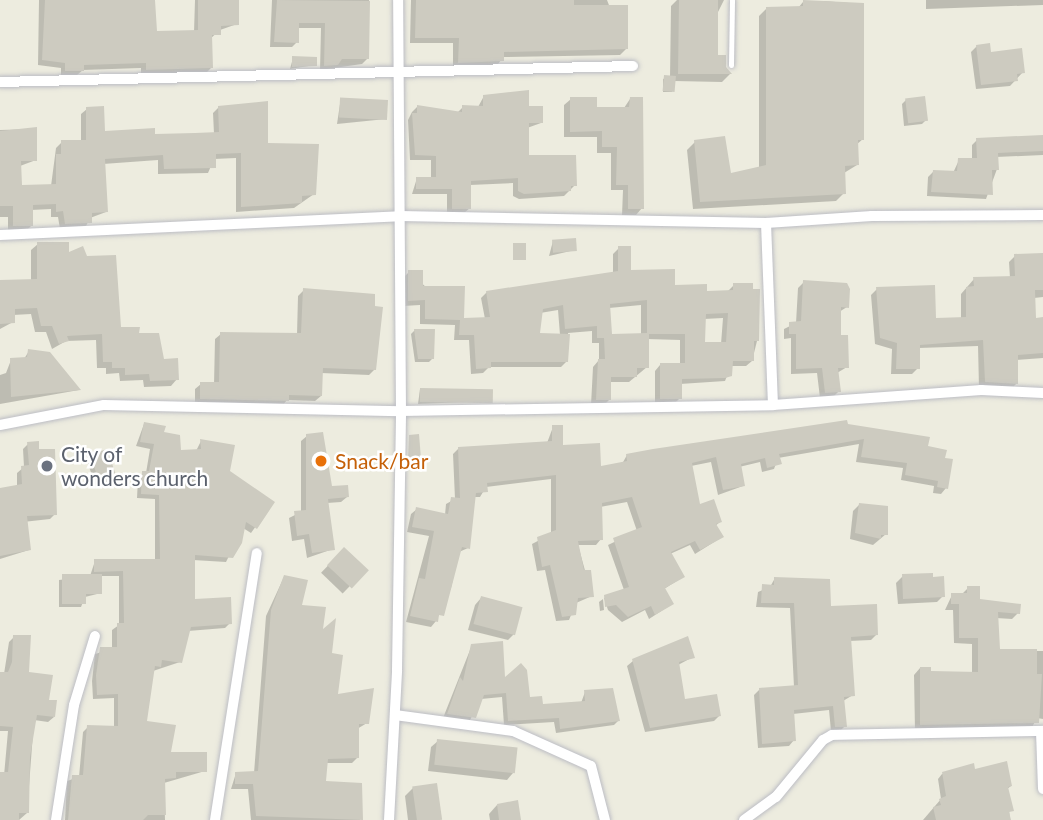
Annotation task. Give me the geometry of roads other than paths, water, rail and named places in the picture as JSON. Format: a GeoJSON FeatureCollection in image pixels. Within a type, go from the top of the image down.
{"type":"FeatureCollection","features":[{"type":"Feature","properties":{"kind":"street"},"geometry":{"type":"LineString","coordinates":[[389,820],[395,715],[401,411],[401,73],[398,0]]}},
{"type":"Feature","properties":{"kind":"street"},"geometry":{"type":"LineString","coordinates":[[0,82],[634,66]]}},
{"type":"Feature","properties":{"kind":"street"},"geometry":{"type":"LineString","coordinates":[[0,235],[400,216],[766,223],[873,216],[1043,215]]}},
{"type":"Feature","properties":{"kind":"street"},"geometry":{"type":"LineString","coordinates":[[766,223],[773,405]]}},
{"type":"Feature","properties":{"kind":"street"},"geometry":{"type":"LineString","coordinates":[[0,425],[104,405],[401,411],[773,405],[981,390],[1043,393]]}},
{"type":"Feature","properties":{"kind":"street"},"geometry":{"type":"LineString","coordinates":[[215,820],[257,553]]}},
{"type":"Feature","properties":{"kind":"street"},"geometry":{"type":"LineString","coordinates":[[56,820],[74,705],[95,636]]}},
{"type":"Feature","properties":{"kind":"street"},"geometry":{"type":"LineString","coordinates":[[395,715],[513,731],[591,766],[605,820]]}},
{"type":"Feature","properties":{"kind":"street"},"geometry":{"type":"LineString","coordinates":[[744,820],[776,797],[822,740],[832,735],[1042,732],[1043,789]]}},
{"type":"Feature","properties":{"kind":"lane"},"geometry":{"type":"LineString","coordinates":[[731,65],[732,0]]}},
{"type":"Feature","properties":{"kind":"place","name":"Snack/bar"},"geometry":{"type":"Point","coordinates":[321,461]}},
{"type":"Feature","properties":{"kind":"place","name":"City of wonders church"},"geometry":{"type":"Point","coordinates":[47,466]}}]}
